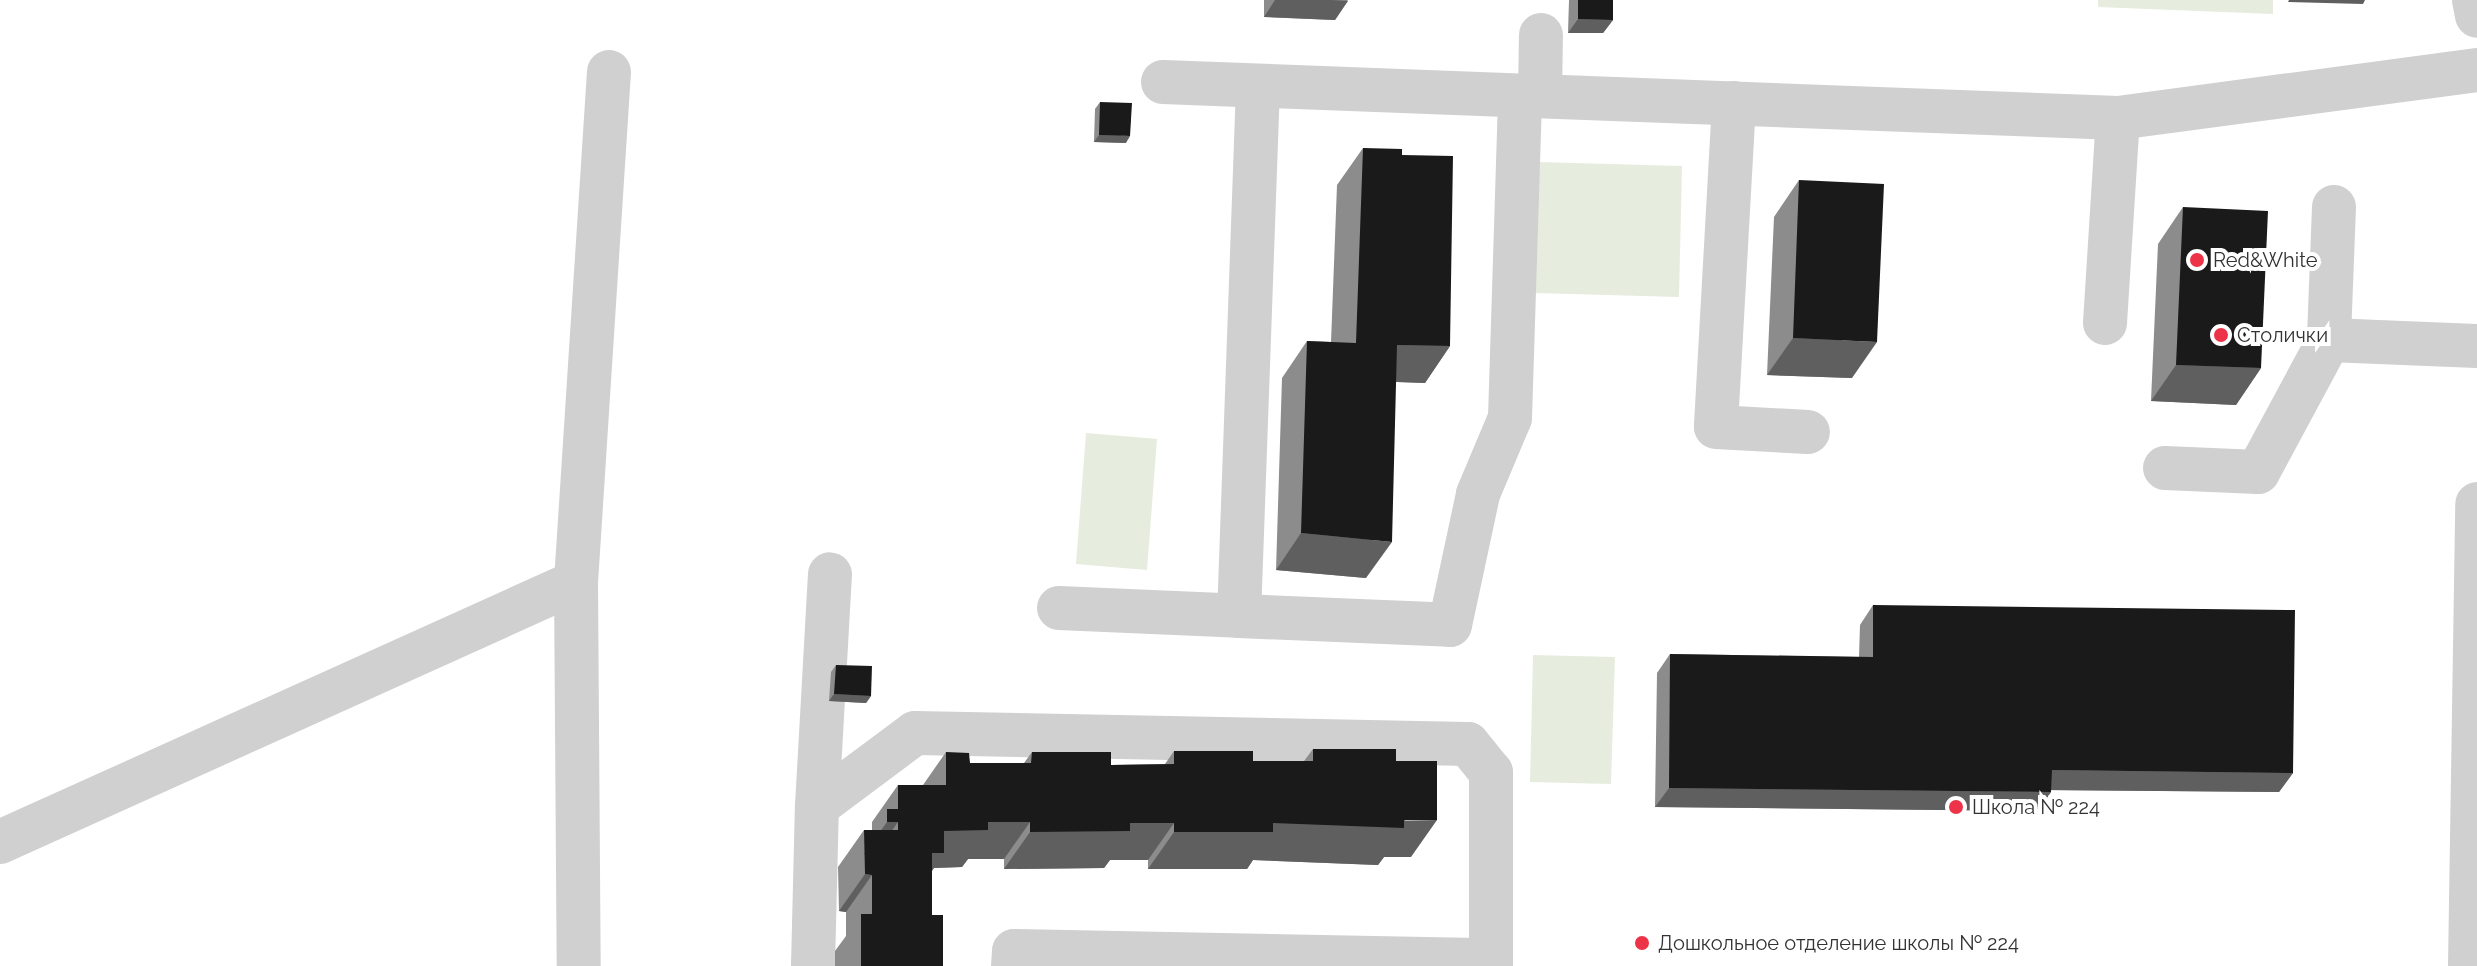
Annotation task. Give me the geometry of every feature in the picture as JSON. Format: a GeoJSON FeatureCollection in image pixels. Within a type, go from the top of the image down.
{"type":"FeatureCollection","features":[{"type":"Feature","properties":{"kind":"street"},"geometry":{"type":"LineString","coordinates":[[2474,0],[2477,16]]}},
{"type":"Feature","properties":{"kind":"street"},"geometry":{"type":"LineString","coordinates":[[1059,608],[1450,625],[1478,494],[1510,418],[1530,96],[1541,35]]}},
{"type":"Feature","properties":{"kind":"street"},"geometry":{"type":"LineString","coordinates":[[1163,82],[2118,118],[2477,70]]}},
{"type":"Feature","properties":{"kind":"street"},"geometry":{"type":"LineString","coordinates":[[579,966],[576,582],[609,72]]}},
{"type":"Feature","properties":{"kind":"street"},"geometry":{"type":"LineString","coordinates":[[1239,616],[1258,86]]}},
{"type":"Feature","properties":{"kind":"street"},"geometry":{"type":"LineString","coordinates":[[1734,103],[1716,427],[1808,432]]}},
{"type":"Feature","properties":{"kind":"street"},"geometry":{"type":"LineString","coordinates":[[2105,323],[2118,118]]}},
{"type":"Feature","properties":{"kind":"street"},"geometry":{"type":"LineString","coordinates":[[2165,468],[2258,472],[2329,340],[2334,207]]}},
{"type":"Feature","properties":{"kind":"street"},"geometry":{"type":"LineString","coordinates":[[2329,340],[2477,346]]}},
{"type":"Feature","properties":{"kind":"street"},"geometry":{"type":"LineString","coordinates":[[2470,966],[2477,504]]}},
{"type":"Feature","properties":{"kind":"street"},"geometry":{"type":"LineString","coordinates":[[813,966],[817,806],[830,574]]}},
{"type":"Feature","properties":{"kind":"street"},"geometry":{"type":"LineString","coordinates":[[0,842],[576,582]]}},
{"type":"Feature","properties":{"kind":"street"},"geometry":{"type":"LineString","coordinates":[[817,806],[915,733],[1468,744],[1491,772],[1491,963],[1224,962],[1014,951],[1013,966]]}},
{"type":"Feature","properties":{"kind":"shaded area"},"geometry":{"type":"Polygon","coordinates":[[[2098,0],[2273,0],[2273,14],[2098,7],[2098,0]]]}},
{"type":"Feature","properties":{"kind":"shaded area"},"geometry":{"type":"Polygon","coordinates":[[[1538,162],[1682,166],[1679,297],[1535,293],[1538,162]]]}},
{"type":"Feature","properties":{"kind":"shaded area"},"geometry":{"type":"Polygon","coordinates":[[[1086,433],[1157,439],[1147,570],[1076,564],[1086,433]]]}},
{"type":"Feature","properties":{"kind":"shaded area"},"geometry":{"type":"Polygon","coordinates":[[[1533,655],[1615,657],[1611,784],[1530,782],[1533,655]]]}},
{"type":"Feature","properties":{"kind":"building"},"geometry":{"type":"Polygon","coordinates":[[[1578,0],[1613,0],[1613,20],[1578,19],[1578,0]]]}},
{"type":"Feature","properties":{"kind":"building"},"geometry":{"type":"Polygon","coordinates":[[[1100,102],[1132,103],[1130,136],[1099,135],[1100,102]]]}},
{"type":"Feature","properties":{"kind":"building"},"geometry":{"type":"Polygon","coordinates":[[[1363,148],[1402,149],[1402,155],[1453,156],[1450,346],[1397,345],[1392,542],[1301,533],[1307,341],[1356,343],[1363,148]]]}},
{"type":"Feature","properties":{"kind":"building"},"geometry":{"type":"Polygon","coordinates":[[[1799,180],[1884,184],[1877,342],[1793,338],[1799,180]]]}},
{"type":"Feature","properties":{"kind":"building"},"geometry":{"type":"Polygon","coordinates":[[[2183,207],[2268,211],[2261,368],[2176,365],[2183,207]]]}},
{"type":"Feature","properties":{"kind":"building"},"geometry":{"type":"Polygon","coordinates":[[[1873,605],[2295,610],[2293,773],[2052,770],[2051,792],[1669,788],[1670,654],[1873,657],[1873,605]]]}},
{"type":"Feature","properties":{"kind":"building"},"geometry":{"type":"Polygon","coordinates":[[[836,665],[872,666],[871,696],[834,694],[836,665]]]}},
{"type":"Feature","properties":{"kind":"building"},"geometry":{"type":"Polygon","coordinates":[[[1313,749],[1396,749],[1396,761],[1437,761],[1437,820],[1404,820],[1404,828],[1273,823],[1273,832],[1174,832],[1174,823],[1130,823],[1130,831],[1030,832],[1030,822],[988,822],[988,830],[944,831],[944,853],[932,853],[932,915],[943,915],[943,966],[861,966],[861,914],[872,914],[872,875],[865,874],[864,830],[898,830],[898,822],[887,822],[887,809],[898,809],[898,785],[946,785],[946,752],[969,753],[970,763],[1031,763],[1032,752],[1111,752],[1111,765],[1174,764],[1174,751],[1253,751],[1253,761],[1313,761],[1313,749]]]}},
{"type":"Feature","properties":{"kind":"place","name":"Red&White"},"geometry":{"type":"Point","coordinates":[2197,260]}},
{"type":"Feature","properties":{"kind":"place","name":"Столички"},"geometry":{"type":"Point","coordinates":[2221,335]}},
{"type":"Feature","properties":{"kind":"place","name":"Школа № 224"},"geometry":{"type":"Point","coordinates":[1956,807]}},
{"type":"Feature","properties":{"kind":"place","name":"Дошкольное отделение школы № 224"},"geometry":{"type":"Point","coordinates":[1642,943]}}]}
